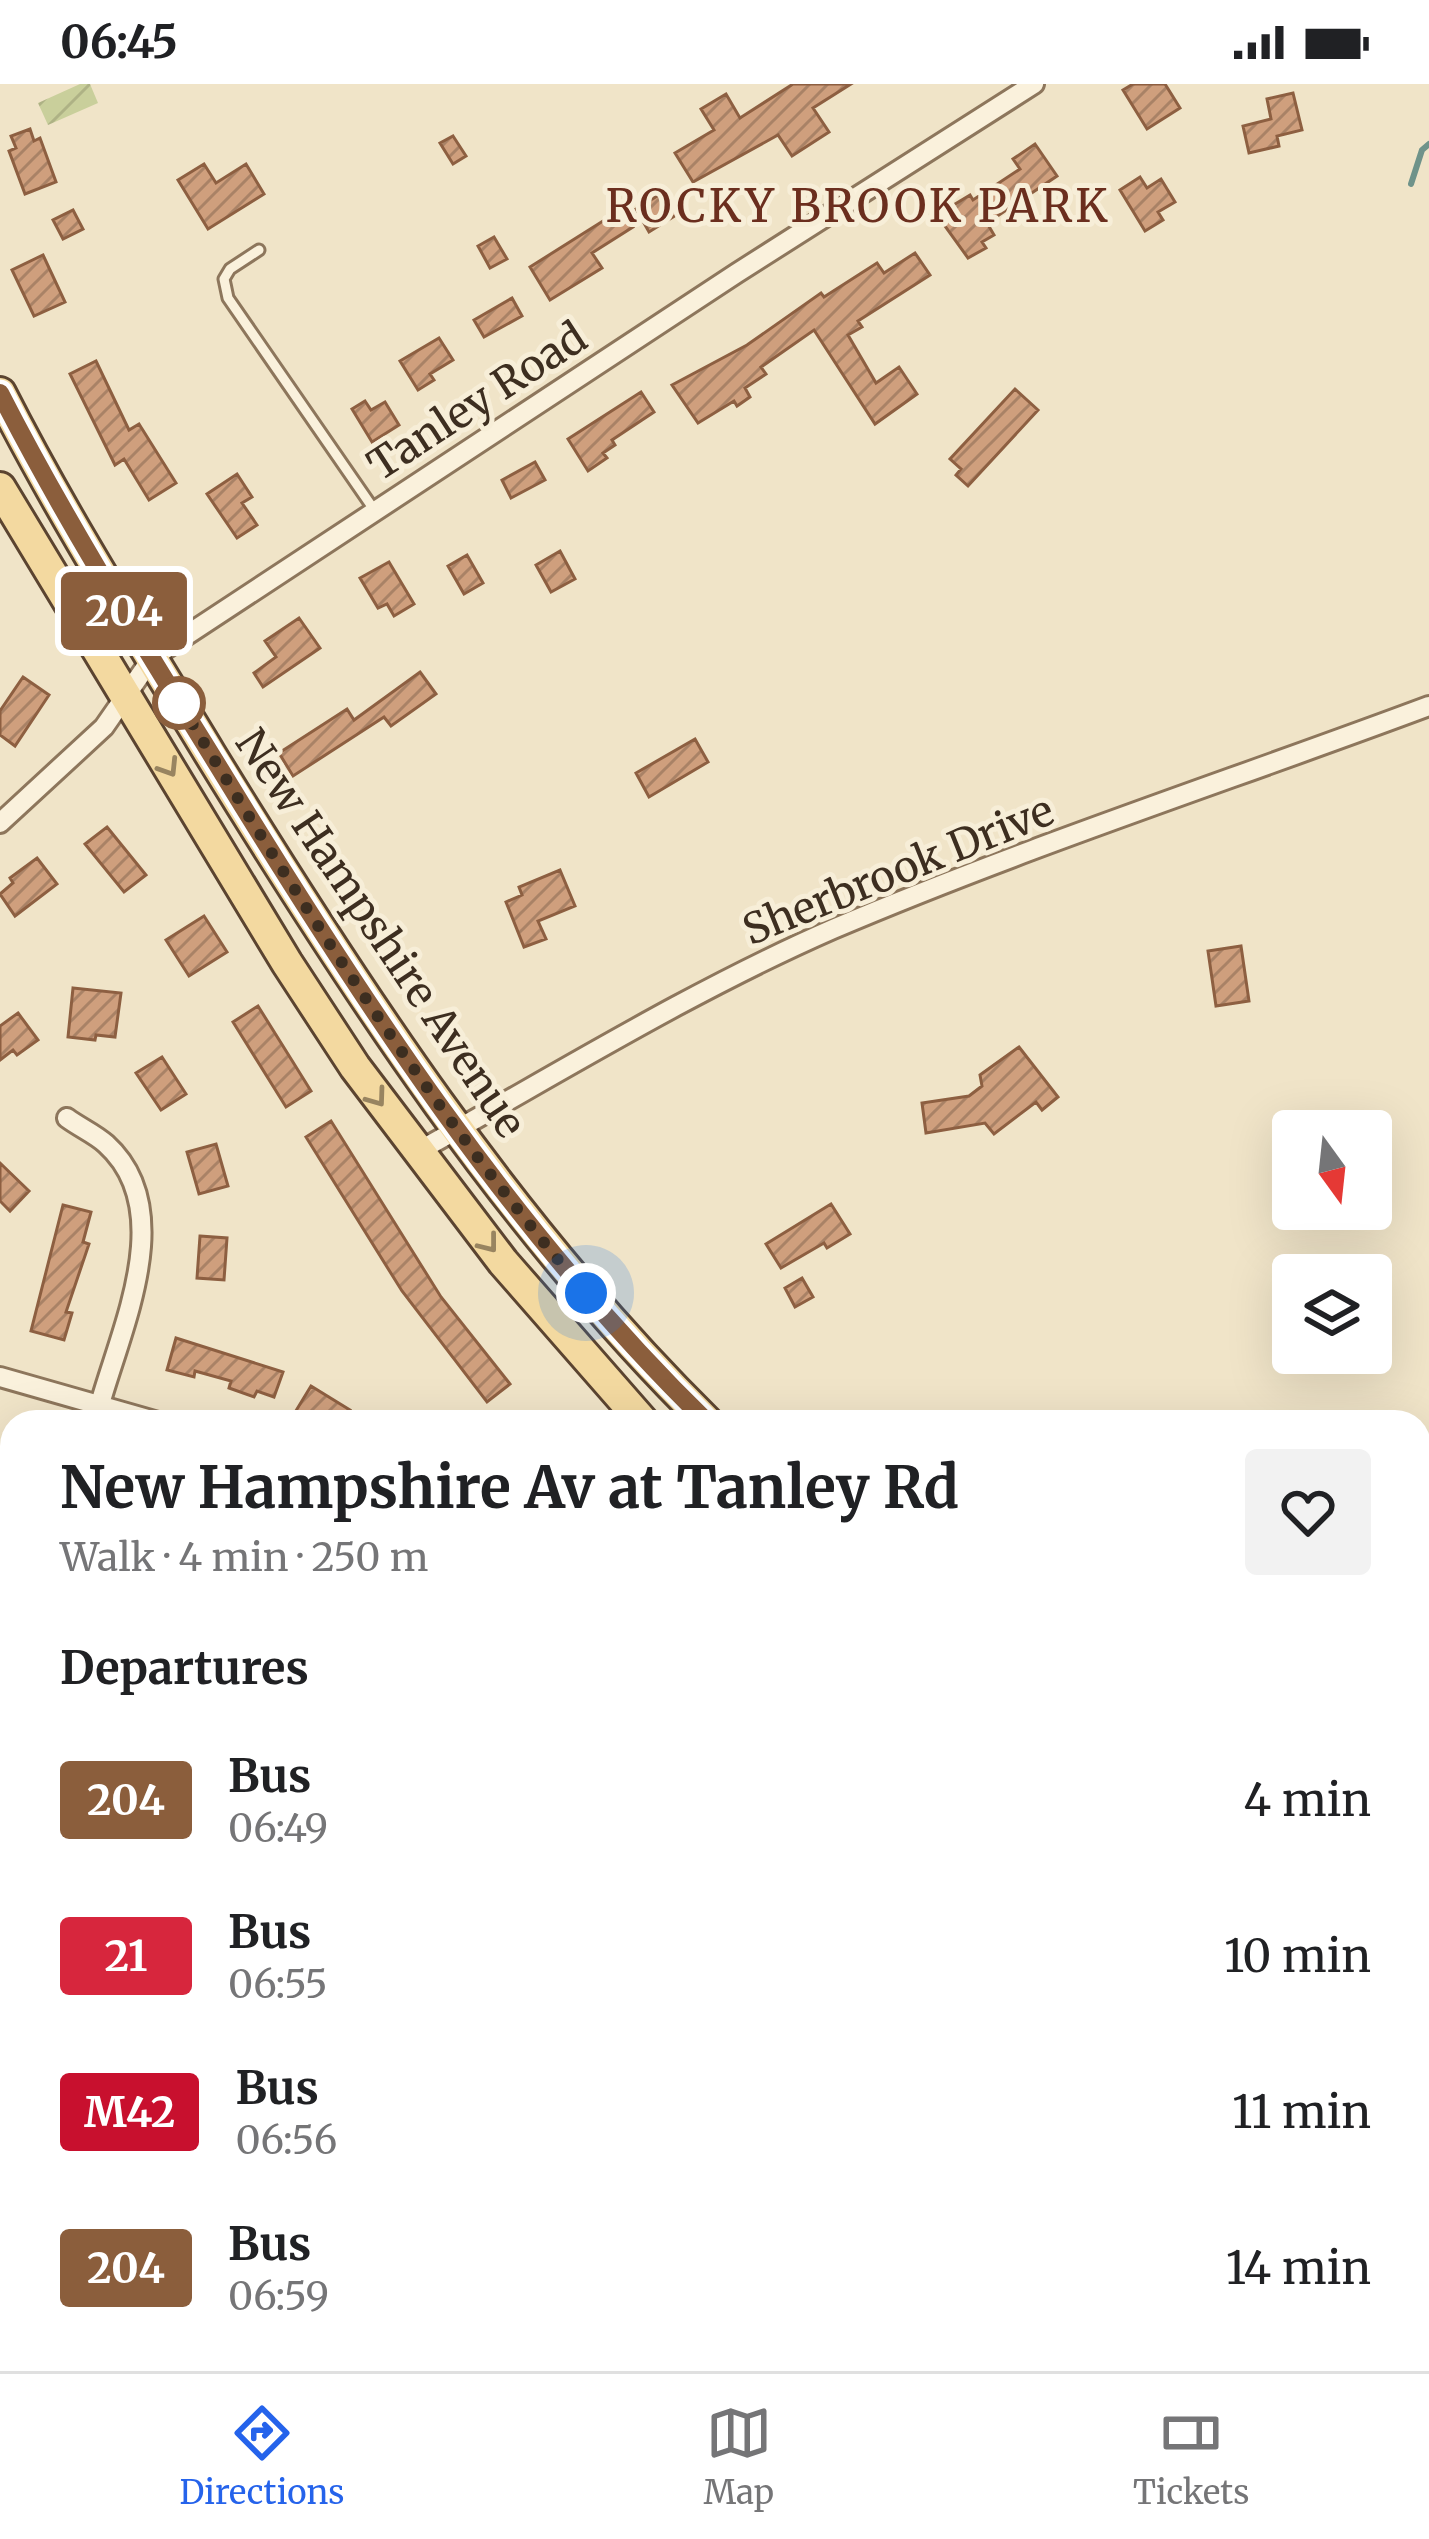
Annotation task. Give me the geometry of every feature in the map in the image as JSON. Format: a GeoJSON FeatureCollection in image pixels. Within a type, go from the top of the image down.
{"type":"FeatureCollection","features":[{"type":"Feature","properties":{"kind":"main road","name":"New Hampshire Avenue"},"geometry":{"type":"LineString","coordinates":[[0,393],[152,658],[331,946],[531,1228],[641,1357],[695,1410]]}},
{"type":"Feature","properties":{"kind":"main road","name":"New Hampshire Avenue"},"geometry":{"type":"LineString","coordinates":[[0,488],[287,963],[417,1152],[502,1262],[632,1410]]}},
{"type":"Feature","properties":{"kind":"street","name":"Tanley Road"},"geometry":{"type":"LineString","coordinates":[[0,823],[104,727],[152,658],[1034,84]]}},
{"type":"Feature","properties":{"kind":"street","name":"Sherbrook Drive"},"geometry":{"type":"LineString","coordinates":[[417,1152],[734,977],[833,929],[1429,706]]}},
{"type":"Feature","properties":{"kind":"street"},"geometry":{"type":"LineString","coordinates":[[67,1118],[107,1145],[134,1180],[144,1216],[141,1257],[100,1403]]}},
{"type":"Feature","properties":{"kind":"street"},"geometry":{"type":"LineString","coordinates":[[0,1377],[121,1410]]}},
{"type":"Feature","properties":{"kind":"lane"},"geometry":{"type":"LineString","coordinates":[[259,250],[230,269],[224,279],[228,298],[375,511]]}},
{"type":"Feature","properties":{"kind":"green space"},"geometry":{"type":"Polygon","coordinates":[[[90,84],[98,103],[48,125],[38,103],[90,84]]]}},
{"type":"Feature","properties":{"kind":"building"},"geometry":{"type":"Polygon","coordinates":[[[793,84],[851,84],[813,108],[829,132],[792,156],[778,135],[693,182],[675,153],[714,130],[701,109],[726,94],[740,118],[793,84]]]}},
{"type":"Feature","properties":{"kind":"building"},"geometry":{"type":"Polygon","coordinates":[[[1133,84],[1165,84],[1180,108],[1147,129],[1123,90],[1133,84]]]}},
{"type":"Feature","properties":{"kind":"building"},"geometry":{"type":"Polygon","coordinates":[[[1293,93],[1302,130],[1277,136],[1279,146],[1249,153],[1243,126],[1271,119],[1267,99],[1293,93]]]}},
{"type":"Feature","properties":{"kind":"building"},"geometry":{"type":"Polygon","coordinates":[[[30,129],[34,141],[40,138],[56,182],[25,194],[9,151],[16,148],[11,136],[30,129]]]}},
{"type":"Feature","properties":{"kind":"building"},"geometry":{"type":"Polygon","coordinates":[[[453,136],[466,156],[453,164],[440,143],[453,136]]]}},
{"type":"Feature","properties":{"kind":"building"},"geometry":{"type":"Polygon","coordinates":[[[1035,144],[1057,176],[987,223],[994,235],[982,242],[986,248],[968,258],[937,215],[970,195],[973,200],[1020,169],[1013,159],[1035,144]]]}},
{"type":"Feature","properties":{"kind":"building"},"geometry":{"type":"Polygon","coordinates":[[[204,164],[216,183],[246,164],[264,194],[208,229],[178,180],[204,164]]]}},
{"type":"Feature","properties":{"kind":"building"},"geometry":{"type":"Polygon","coordinates":[[[1140,177],[1147,188],[1161,179],[1175,202],[1158,212],[1163,220],[1145,231],[1120,190],[1140,177]]]}},
{"type":"Feature","properties":{"kind":"building"},"geometry":{"type":"Polygon","coordinates":[[[667,190],[681,212],[649,232],[636,209],[667,190]]]}},
{"type":"Feature","properties":{"kind":"building"},"geometry":{"type":"Polygon","coordinates":[[[622,209],[633,227],[592,253],[602,268],[550,300],[530,267],[622,209]]]}},
{"type":"Feature","properties":{"kind":"building"},"geometry":{"type":"Polygon","coordinates":[[[73,210],[83,229],[63,239],[53,220],[73,210]]]}},
{"type":"Feature","properties":{"kind":"building"},"geometry":{"type":"Polygon","coordinates":[[[494,237],[507,259],[490,268],[478,246],[494,237]]]}},
{"type":"Feature","properties":{"kind":"building"},"geometry":{"type":"Polygon","coordinates":[[[915,253],[930,275],[858,321],[862,327],[848,335],[876,383],[899,367],[917,394],[875,424],[814,330],[761,367],[766,374],[745,388],[750,397],[698,423],[672,385],[747,345],[821,293],[824,297],[877,263],[884,273],[915,253]]]}},
{"type":"Feature","properties":{"kind":"building"},"geometry":{"type":"Polygon","coordinates":[[[43,255],[65,302],[34,316],[12,270],[43,255]]]}},
{"type":"Feature","properties":{"kind":"building"},"geometry":{"type":"Polygon","coordinates":[[[512,298],[522,316],[484,337],[474,320],[512,298]]]}},
{"type":"Feature","properties":{"kind":"building"},"geometry":{"type":"Polygon","coordinates":[[[439,338],[453,360],[430,374],[434,380],[418,390],[400,361],[439,338]]]}},
{"type":"Feature","properties":{"kind":"building"},"geometry":{"type":"Polygon","coordinates":[[[96,361],[129,430],[139,424],[176,483],[149,500],[124,459],[115,465],[70,374],[96,361]]]}},
{"type":"Feature","properties":{"kind":"building"},"geometry":{"type":"Polygon","coordinates":[[[1015,389],[1038,410],[968,486],[956,475],[961,469],[950,459],[1015,389]]]}},
{"type":"Feature","properties":{"kind":"building"},"geometry":{"type":"Polygon","coordinates":[[[641,392],[654,412],[612,440],[615,445],[603,453],[607,458],[588,471],[568,439],[641,392]]]}},
{"type":"Feature","properties":{"kind":"building"},"geometry":{"type":"Polygon","coordinates":[[[365,401],[371,410],[385,402],[399,425],[372,442],[352,409],[365,401]]]}},
{"type":"Feature","properties":{"kind":"building"},"geometry":{"type":"Polygon","coordinates":[[[535,462],[545,480],[511,498],[502,480],[535,462]]]}},
{"type":"Feature","properties":{"kind":"building"},"geometry":{"type":"Polygon","coordinates":[[[237,474],[252,497],[242,503],[257,525],[237,538],[207,494],[237,474]]]}},
{"type":"Feature","properties":{"kind":"building"},"geometry":{"type":"Polygon","coordinates":[[[560,551],[575,579],[551,592],[536,565],[560,551]]]}},
{"type":"Feature","properties":{"kind":"building"},"geometry":{"type":"Polygon","coordinates":[[[467,555],[483,583],[464,594],[448,566],[467,555]]]}},
{"type":"Feature","properties":{"kind":"building"},"geometry":{"type":"Polygon","coordinates":[[[389,562],[414,604],[394,616],[387,604],[378,608],[360,578],[389,562]]]}},
{"type":"Feature","properties":{"kind":"building"},"geometry":{"type":"Polygon","coordinates":[[[299,618],[320,648],[263,687],[254,673],[276,657],[265,641],[299,618]]]}},
{"type":"Feature","properties":{"kind":"building"},"geometry":{"type":"Polygon","coordinates":[[[420,672],[436,694],[391,726],[384,717],[293,776],[279,753],[347,709],[354,720],[420,672]]]}},
{"type":"Feature","properties":{"kind":"building"},"geometry":{"type":"Polygon","coordinates":[[[23,677],[49,695],[15,746],[0,735],[0,711],[23,677]]]}},
{"type":"Feature","properties":{"kind":"building"},"geometry":{"type":"Polygon","coordinates":[[[695,739],[708,762],[649,797],[636,773],[695,739]]]}},
{"type":"Feature","properties":{"kind":"building"},"geometry":{"type":"Polygon","coordinates":[[[107,827],[146,875],[124,892],[85,844],[107,827]]]}},
{"type":"Feature","properties":{"kind":"building"},"geometry":{"type":"Polygon","coordinates":[[[37,858],[57,884],[15,916],[0,894],[13,883],[10,878],[37,858]]]}},
{"type":"Feature","properties":{"kind":"building"},"geometry":{"type":"Polygon","coordinates":[[[560,870],[575,906],[538,921],[546,939],[524,947],[506,902],[522,895],[519,887],[560,870]]]}},
{"type":"Feature","properties":{"kind":"building"},"geometry":{"type":"Polygon","coordinates":[[[204,916],[227,952],[189,976],[166,940],[204,916]]]}},
{"type":"Feature","properties":{"kind":"building"},"geometry":{"type":"Polygon","coordinates":[[[1241,946],[1249,1001],[1216,1006],[1208,951],[1241,946]]]}},
{"type":"Feature","properties":{"kind":"building"},"geometry":{"type":"Polygon","coordinates":[[[73,988],[121,993],[115,1037],[68,1037],[73,988]]]}},
{"type":"Feature","properties":{"kind":"building"},"geometry":{"type":"Polygon","coordinates":[[[258,1006],[311,1091],[286,1107],[233,1022],[258,1006]]]}},
{"type":"Feature","properties":{"kind":"building"},"geometry":{"type":"Polygon","coordinates":[[[18,1013],[38,1040],[0,1060],[0,1026],[18,1013]]]}},
{"type":"Feature","properties":{"kind":"building"},"geometry":{"type":"Polygon","coordinates":[[[1019,1047],[1058,1097],[1042,1110],[1036,1102],[994,1134],[985,1123],[926,1133],[922,1103],[969,1096],[982,1086],[980,1075],[1019,1047]]]}},
{"type":"Feature","properties":{"kind":"building"},"geometry":{"type":"Polygon","coordinates":[[[162,1057],[186,1094],[161,1110],[136,1073],[162,1057]]]}},
{"type":"Feature","properties":{"kind":"building"},"geometry":{"type":"Polygon","coordinates":[[[331,1121],[441,1297],[510,1384],[487,1402],[402,1291],[306,1137],[331,1121]]]}},
{"type":"Feature","properties":{"kind":"building"},"geometry":{"type":"Polygon","coordinates":[[[216,1144],[228,1186],[199,1194],[187,1152],[216,1144]]]}},
{"type":"Feature","properties":{"kind":"building"},"geometry":{"type":"Polygon","coordinates":[[[0,1163],[29,1191],[10,1211],[0,1201],[0,1163]]]}},
{"type":"Feature","properties":{"kind":"building"},"geometry":{"type":"Polygon","coordinates":[[[831,1204],[850,1234],[781,1268],[766,1244],[831,1204]]]}},
{"type":"Feature","properties":{"kind":"building"},"geometry":{"type":"Polygon","coordinates":[[[63,1205],[91,1212],[83,1242],[89,1244],[66,1312],[72,1313],[64,1340],[31,1331],[63,1205]]]}},
{"type":"Feature","properties":{"kind":"building"},"geometry":{"type":"Polygon","coordinates":[[[200,1236],[227,1238],[224,1280],[197,1278],[200,1236]]]}},
{"type":"Feature","properties":{"kind":"building"},"geometry":{"type":"Polygon","coordinates":[[[802,1278],[813,1297],[795,1307],[785,1288],[802,1278]]]}},
{"type":"Feature","properties":{"kind":"building"},"geometry":{"type":"Polygon","coordinates":[[[176,1338],[283,1372],[274,1397],[257,1391],[254,1397],[229,1388],[231,1381],[195,1371],[194,1377],[167,1370],[176,1338]]]}},
{"type":"Feature","properties":{"kind":"building"},"geometry":{"type":"Polygon","coordinates":[[[311,1386],[350,1410],[296,1410],[311,1386]]]}},
{"type":"Feature","properties":{"kind":"waterway"},"geometry":{"type":"LineString","coordinates":[[1411,184],[1422,150],[1429,144]]}},
{"type":"Feature","properties":{"kind":"bus line","name":"204"},"geometry":{"type":"LineString","coordinates":[[0,393],[152,658],[331,946],[531,1228],[641,1357],[695,1410]]}},
{"type":"Feature","properties":{"kind":"district","name":"ROCKY BROOK PARK"},"geometry":{"type":"Point","coordinates":[858,206]}},
{"type":"Feature","properties":{"kind":"route"},"geometry":{"type":"LineString","coordinates":[[179,703],[175,695],[351,975],[531,1228],[586,1293]]}}]}
